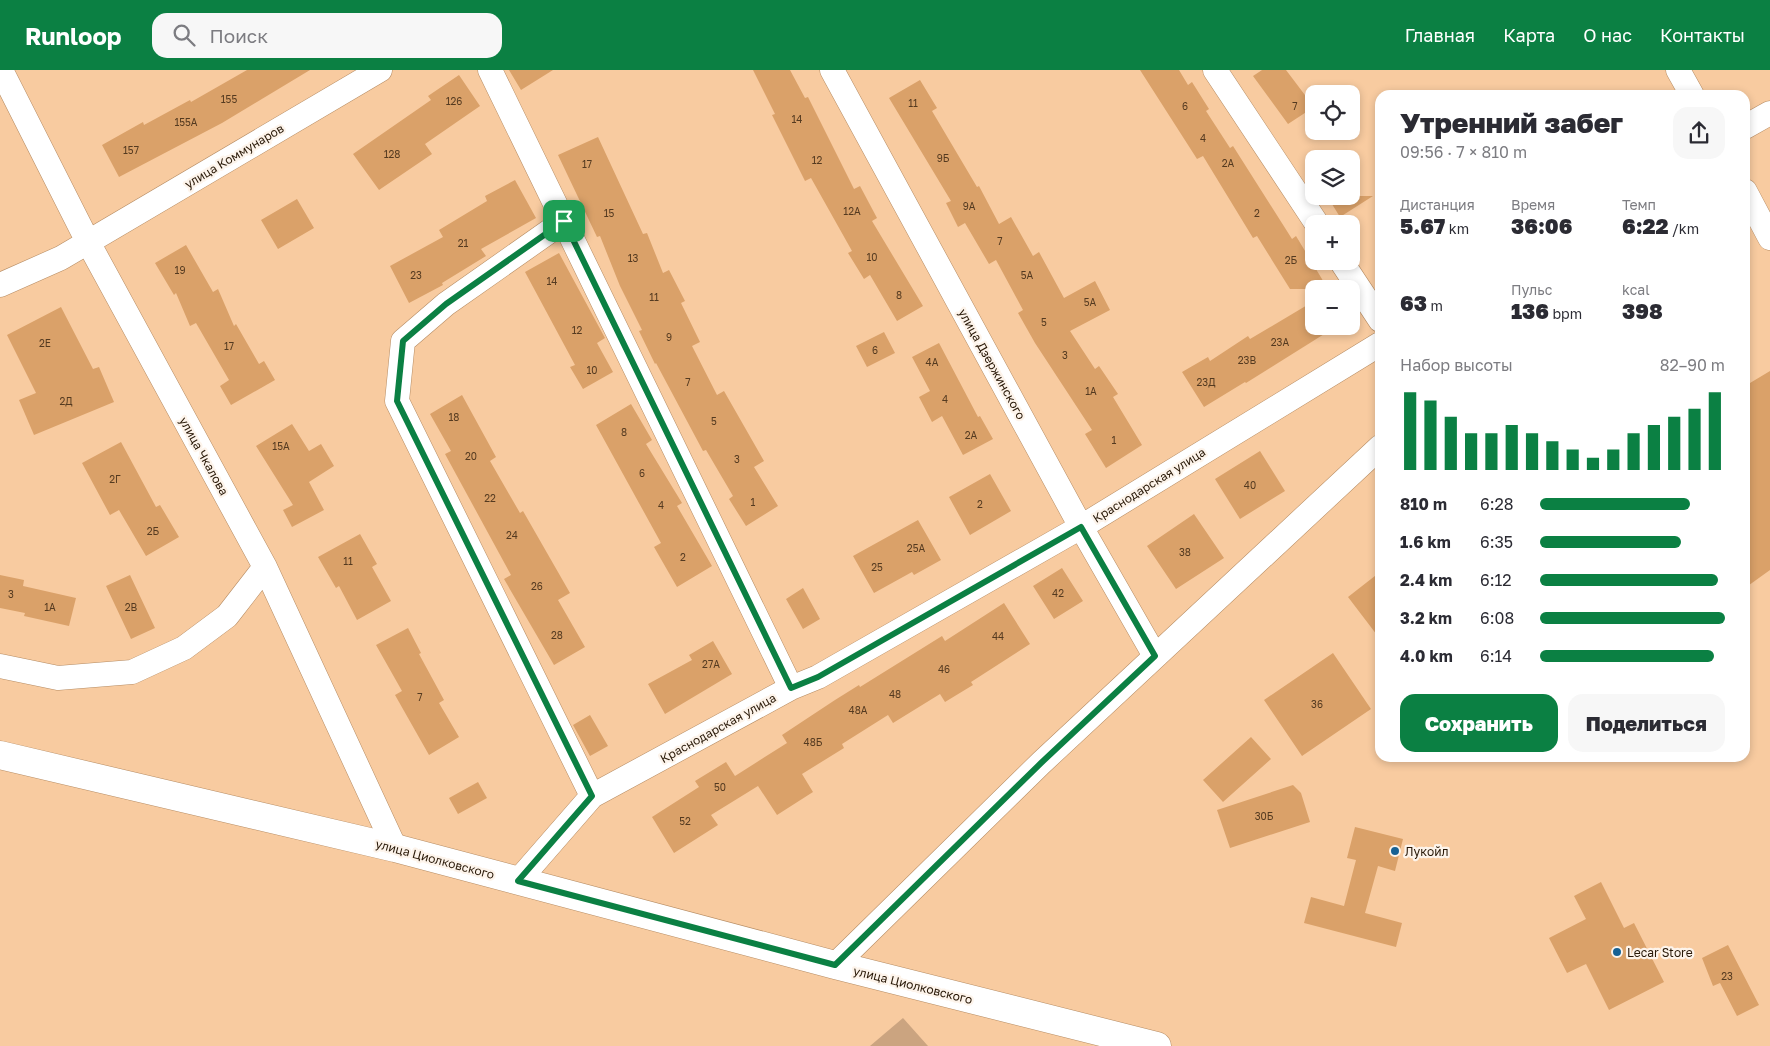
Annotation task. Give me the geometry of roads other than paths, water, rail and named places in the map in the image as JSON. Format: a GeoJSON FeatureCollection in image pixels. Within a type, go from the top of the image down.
{"type":"FeatureCollection","features":[{"type":"Feature","properties":{"kind":"main road","name":"улица Циолковского"},"geometry":{"type":"LineString","coordinates":[[0,755],[395,848],[835,965],[1157,1046]]}},
{"type":"Feature","properties":{"kind":"street","name":"улица Чкалова"},"geometry":{"type":"LineString","coordinates":[[1,70],[88,242],[265,567],[395,848]]}},
{"type":"Feature","properties":{"kind":"street","name":"улица Коммунаров"},"geometry":{"type":"LineString","coordinates":[[0,285],[61,258],[380,70]]}},
{"type":"Feature","properties":{"kind":"street"},"geometry":{"type":"LineString","coordinates":[[490,70],[791,688]]}},
{"type":"Feature","properties":{"kind":"street","name":"улица Дзержинского"},"geometry":{"type":"LineString","coordinates":[[832,70],[1081,527],[1155,656]]}},
{"type":"Feature","properties":{"kind":"street"},"geometry":{"type":"LineString","coordinates":[[1215,70],[1311,215]]}},
{"type":"Feature","properties":{"kind":"street"},"geometry":{"type":"LineString","coordinates":[[1678,70],[1689,90]]}},
{"type":"Feature","properties":{"kind":"street"},"geometry":{"type":"LineString","coordinates":[[1750,124],[1770,113]]}},
{"type":"Feature","properties":{"kind":"street"},"geometry":{"type":"LineString","coordinates":[[1750,200],[1770,238]]}},
{"type":"Feature","properties":{"kind":"street"},"geometry":{"type":"LineString","coordinates":[[564,221],[446,304],[403,341],[397,401],[592,796]]}},
{"type":"Feature","properties":{"kind":"street"},"geometry":{"type":"LineString","coordinates":[[1347,270],[1375,312]]}},
{"type":"Feature","properties":{"kind":"street","name":"Краснодарская улица"},"geometry":{"type":"LineString","coordinates":[[518,881],[592,796],[791,688],[818,677],[1081,527],[1375,347]]}},
{"type":"Feature","properties":{"kind":"street"},"geometry":{"type":"LineString","coordinates":[[835,965],[1041,763],[1375,452]]}},
{"type":"Feature","properties":{"kind":"street"},"geometry":{"type":"LineString","coordinates":[[0,666],[58,678],[132,672],[184,648],[227,616],[265,567]]}},
{"type":"Feature","properties":{"kind":"place","name":"Лукойл"},"geometry":{"type":"Point","coordinates":[1395,851]}},
{"type":"Feature","properties":{"kind":"place","name":"Lecar Store"},"geometry":{"type":"Point","coordinates":[1617,952]}}]}
